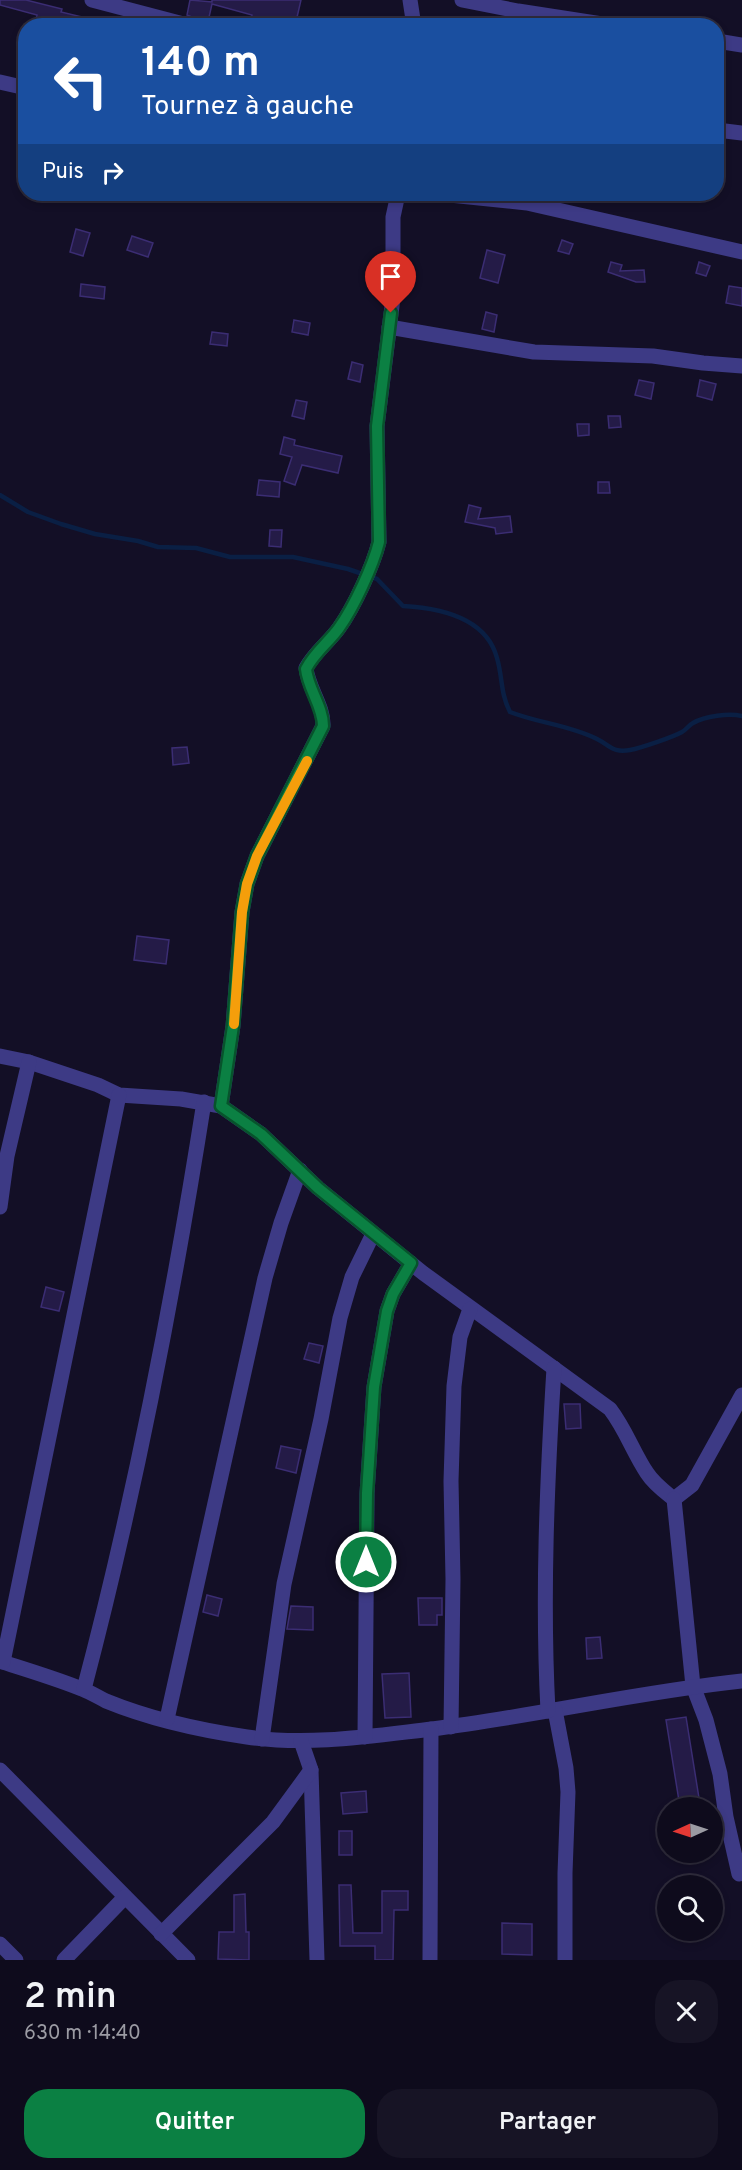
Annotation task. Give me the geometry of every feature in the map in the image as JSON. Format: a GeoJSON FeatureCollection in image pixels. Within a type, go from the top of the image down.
{"type":"FeatureCollection","features":[{"type":"Feature","properties":{"kind":"street"},"geometry":{"type":"LineString","coordinates":[[92,0],[161,18]]}},
{"type":"Feature","properties":{"kind":"street"},"geometry":{"type":"LineString","coordinates":[[410,0],[413,18]]}},
{"type":"Feature","properties":{"kind":"street"},"geometry":{"type":"LineString","coordinates":[[462,0],[546,18]]}},
{"type":"Feature","properties":{"kind":"street"},"geometry":{"type":"LineString","coordinates":[[724,42],[742,45]]}},
{"type":"Feature","properties":{"kind":"street"},"geometry":{"type":"LineString","coordinates":[[0,82],[18,85]]}},
{"type":"Feature","properties":{"kind":"street"},"geometry":{"type":"LineString","coordinates":[[724,131],[742,133]]}},
{"type":"Feature","properties":{"kind":"street"},"geometry":{"type":"LineString","coordinates":[[221,1106],[233,1026],[242,912],[247,884],[257,856],[323,726],[306,671],[307,665],[339,627],[354,603],[375,558],[379,542],[377,426],[393,298],[393,217],[396,201]]}},
{"type":"Feature","properties":{"kind":"street"},"geometry":{"type":"LineString","coordinates":[[508,201],[527,203],[742,252]]}},
{"type":"Feature","properties":{"kind":"street"},"geometry":{"type":"LineString","coordinates":[[389,327],[534,352],[653,356],[742,366]]}},
{"type":"Feature","properties":{"kind":"street"},"geometry":{"type":"LineString","coordinates":[[0,1056],[29,1062],[98,1085],[119,1095],[204,1102],[221,1106],[261,1134],[373,1234],[470,1309],[610,1409],[623,1425],[647,1473],[657,1486],[674,1499],[693,1686],[706,1720],[720,1774],[726,1817],[739,1874]]}},
{"type":"Feature","properties":{"kind":"street"},"geometry":{"type":"LineString","coordinates":[[0,1207],[7,1156],[29,1062]]}},
{"type":"Feature","properties":{"kind":"street"},"geometry":{"type":"LineString","coordinates":[[119,1095],[2,1662],[84,1689],[105,1700],[141,1713],[200,1729],[262,1739],[301,1741],[365,1737],[451,1727],[693,1686],[742,1681]]}},
{"type":"Feature","properties":{"kind":"street"},"geometry":{"type":"LineString","coordinates":[[84,1689],[136,1469],[178,1254],[204,1102]]}},
{"type":"Feature","properties":{"kind":"street"},"geometry":{"type":"LineString","coordinates":[[167,1719],[265,1278],[300,1170]]}},
{"type":"Feature","properties":{"kind":"street"},"geometry":{"type":"LineString","coordinates":[[262,1739],[284,1584],[321,1419],[340,1318],[352,1277],[373,1234]]}},
{"type":"Feature","properties":{"kind":"street"},"geometry":{"type":"LineString","coordinates":[[365,1737],[367,1493],[374,1387],[387,1311],[393,1294],[411,1263]]}},
{"type":"Feature","properties":{"kind":"street"},"geometry":{"type":"LineString","coordinates":[[451,1727],[453,1579],[451,1482],[454,1386],[460,1337],[470,1309]]}},
{"type":"Feature","properties":{"kind":"street"},"geometry":{"type":"LineString","coordinates":[[554,1368],[546,1499],[545,1641],[551,1710],[566,1768],[568,1791],[565,1873],[566,1960]]}},
{"type":"Feature","properties":{"kind":"street"},"geometry":{"type":"LineString","coordinates":[[674,1499],[692,1485],[742,1395]]}},
{"type":"Feature","properties":{"kind":"street"},"geometry":{"type":"LineString","coordinates":[[430,1960],[431,1729]]}},
{"type":"Feature","properties":{"kind":"street"},"geometry":{"type":"LineString","coordinates":[[301,1741],[311,1770],[317,1960]]}},
{"type":"Feature","properties":{"kind":"street"},"geometry":{"type":"LineString","coordinates":[[0,1770],[188,1960]]}},
{"type":"Feature","properties":{"kind":"street"},"geometry":{"type":"LineString","coordinates":[[161,1934],[273,1822],[311,1770]]}},
{"type":"Feature","properties":{"kind":"street"},"geometry":{"type":"LineString","coordinates":[[64,1960],[125,1898]]}},
{"type":"Feature","properties":{"kind":"street"},"geometry":{"type":"LineString","coordinates":[[0,1944],[16,1960]]}},
{"type":"Feature","properties":{"kind":"building"},"geometry":{"type":"Polygon","coordinates":[[[0,0],[26,0],[86,18],[36,18],[37,15],[0,5],[0,0]]]}},
{"type":"Feature","properties":{"kind":"building"},"geometry":{"type":"Polygon","coordinates":[[[190,0],[212,2],[212,0],[301,0],[297,18],[251,18],[252,15],[212,4],[209,18],[194,18],[187,15],[190,0]]]}},
{"type":"Feature","properties":{"kind":"building"},"geometry":{"type":"Polygon","coordinates":[[[76,229],[90,233],[83,256],[70,252],[76,229]]]}},
{"type":"Feature","properties":{"kind":"building"},"geometry":{"type":"Polygon","coordinates":[[[132,236],[153,243],[148,257],[127,250],[132,236]]]}},
{"type":"Feature","properties":{"kind":"building"},"geometry":{"type":"Polygon","coordinates":[[[562,240],[573,244],[569,254],[558,251],[562,240]]]}},
{"type":"Feature","properties":{"kind":"building"},"geometry":{"type":"Polygon","coordinates":[[[487,250],[505,255],[498,283],[480,278],[487,250]]]}},
{"type":"Feature","properties":{"kind":"building"},"geometry":{"type":"Polygon","coordinates":[[[611,262],[622,265],[620,271],[644,270],[645,282],[636,282],[608,272],[611,262]]]}},
{"type":"Feature","properties":{"kind":"building"},"geometry":{"type":"Polygon","coordinates":[[[699,262],[710,266],[706,276],[696,273],[699,262]]]}},
{"type":"Feature","properties":{"kind":"building"},"geometry":{"type":"Polygon","coordinates":[[[81,284],[105,287],[104,299],[80,296],[81,284]]]}},
{"type":"Feature","properties":{"kind":"building"},"geometry":{"type":"Polygon","coordinates":[[[729,286],[742,288],[742,306],[726,303],[729,286]]]}},
{"type":"Feature","properties":{"kind":"building"},"geometry":{"type":"Polygon","coordinates":[[[486,312],[497,315],[494,332],[482,329],[486,312]]]}},
{"type":"Feature","properties":{"kind":"building"},"geometry":{"type":"Polygon","coordinates":[[[294,320],[310,323],[308,335],[292,332],[294,320]]]}},
{"type":"Feature","properties":{"kind":"building"},"geometry":{"type":"Polygon","coordinates":[[[212,332],[228,334],[227,346],[210,344],[212,332]]]}},
{"type":"Feature","properties":{"kind":"building"},"geometry":{"type":"Polygon","coordinates":[[[352,362],[363,365],[360,382],[348,379],[352,362]]]}},
{"type":"Feature","properties":{"kind":"building"},"geometry":{"type":"Polygon","coordinates":[[[639,380],[654,383],[651,399],[635,395],[639,380]]]}},
{"type":"Feature","properties":{"kind":"building"},"geometry":{"type":"Polygon","coordinates":[[[700,380],[716,384],[712,400],[697,396],[700,380]]]}},
{"type":"Feature","properties":{"kind":"building"},"geometry":{"type":"Polygon","coordinates":[[[296,400],[307,402],[304,419],[292,416],[296,400]]]}},
{"type":"Feature","properties":{"kind":"building"},"geometry":{"type":"Polygon","coordinates":[[[608,416],[620,416],[621,427],[609,428],[608,416]]]}},
{"type":"Feature","properties":{"kind":"building"},"geometry":{"type":"Polygon","coordinates":[[[577,424],[589,424],[589,435],[578,436],[577,424]]]}},
{"type":"Feature","properties":{"kind":"building"},"geometry":{"type":"Polygon","coordinates":[[[284,437],[295,440],[294,445],[342,456],[338,473],[302,465],[295,485],[284,481],[292,457],[280,454],[284,437]]]}},
{"type":"Feature","properties":{"kind":"building"},"geometry":{"type":"Polygon","coordinates":[[[259,480],[280,482],[279,497],[257,495],[259,480]]]}},
{"type":"Feature","properties":{"kind":"building"},"geometry":{"type":"Polygon","coordinates":[[[598,482],[609,482],[610,493],[598,493],[598,482]]]}},
{"type":"Feature","properties":{"kind":"building"},"geometry":{"type":"Polygon","coordinates":[[[469,505],[481,508],[478,519],[510,516],[512,532],[496,534],[495,528],[465,522],[469,505]]]}},
{"type":"Feature","properties":{"kind":"building"},"geometry":{"type":"Polygon","coordinates":[[[270,530],[282,530],[281,547],[269,546],[270,530]]]}},
{"type":"Feature","properties":{"kind":"building"},"geometry":{"type":"Polygon","coordinates":[[[187,747],[189,763],[173,765],[172,748],[187,747]]]}},
{"type":"Feature","properties":{"kind":"building"},"geometry":{"type":"Polygon","coordinates":[[[137,936],[169,940],[166,964],[134,960],[137,936]]]}},
{"type":"Feature","properties":{"kind":"building"},"geometry":{"type":"Polygon","coordinates":[[[46,1287],[64,1292],[59,1311],[41,1307],[46,1287]]]}},
{"type":"Feature","properties":{"kind":"building"},"geometry":{"type":"Polygon","coordinates":[[[309,1343],[323,1346],[319,1363],[304,1359],[309,1343]]]}},
{"type":"Feature","properties":{"kind":"building"},"geometry":{"type":"Polygon","coordinates":[[[564,1404],[580,1404],[581,1428],[566,1429],[564,1404]]]}},
{"type":"Feature","properties":{"kind":"building"},"geometry":{"type":"Polygon","coordinates":[[[281,1446],[301,1450],[296,1473],[276,1468],[281,1446]]]}},
{"type":"Feature","properties":{"kind":"building"},"geometry":{"type":"Polygon","coordinates":[[[207,1595],[222,1599],[218,1616],[203,1612],[207,1595]]]}},
{"type":"Feature","properties":{"kind":"building"},"geometry":{"type":"Polygon","coordinates":[[[418,1598],[442,1598],[442,1615],[437,1615],[437,1625],[419,1625],[418,1598]]]}},
{"type":"Feature","properties":{"kind":"building"},"geometry":{"type":"Polygon","coordinates":[[[291,1606],[313,1607],[313,1630],[287,1629],[291,1606]]]}},
{"type":"Feature","properties":{"kind":"building"},"geometry":{"type":"Polygon","coordinates":[[[600,1637],[602,1658],[587,1659],[586,1638],[600,1637]]]}},
{"type":"Feature","properties":{"kind":"building"},"geometry":{"type":"Polygon","coordinates":[[[409,1673],[411,1717],[385,1718],[382,1674],[409,1673]]]}},
{"type":"Feature","properties":{"kind":"building"},"geometry":{"type":"Polygon","coordinates":[[[686,1717],[699,1797],[678,1797],[666,1720],[686,1717]]]}},
{"type":"Feature","properties":{"kind":"building"},"geometry":{"type":"Polygon","coordinates":[[[366,1791],[367,1812],[343,1814],[341,1793],[366,1791]]]}},
{"type":"Feature","properties":{"kind":"building"},"geometry":{"type":"Polygon","coordinates":[[[339,1831],[352,1831],[352,1855],[339,1855],[339,1831]]]}},
{"type":"Feature","properties":{"kind":"building"},"geometry":{"type":"Polygon","coordinates":[[[339,1885],[351,1885],[353,1933],[382,1933],[382,1891],[408,1891],[408,1910],[394,1910],[393,1960],[375,1960],[375,1946],[340,1946],[339,1885]]]}},
{"type":"Feature","properties":{"kind":"building"},"geometry":{"type":"Polygon","coordinates":[[[245,1894],[249,1960],[218,1959],[219,1932],[234,1932],[234,1895],[245,1894]]]}},
{"type":"Feature","properties":{"kind":"building"},"geometry":{"type":"Polygon","coordinates":[[[502,1923],[532,1924],[532,1955],[502,1954],[502,1923]]]}},
{"type":"Feature","properties":{"kind":"waterway"},"geometry":{"type":"LineString","coordinates":[[0,495],[28,512],[95,534],[138,541],[158,547],[196,548],[230,557],[293,557],[348,569],[377,579],[403,606],[432,609],[460,617],[483,633],[497,658],[510,712],[586,734],[616,750],[630,750],[657,742],[710,717],[742,716]]}},
{"type":"Feature","properties":{"kind":"slow traffic"},"geometry":{"type":"LineString","coordinates":[[234,1024],[242,912],[247,884],[273,823],[307,761]]}},
{"type":"Feature","properties":{"kind":"route"},"geometry":{"type":"LineString","coordinates":[[366,1562],[367,1493],[374,1387],[387,1311],[393,1294],[411,1263],[318,1188],[261,1134],[240,1117],[221,1106],[233,1026],[242,912],[247,884],[257,856],[323,726],[306,671],[307,665],[339,627],[354,603],[375,558],[379,542],[377,426],[391,313]]}}]}
